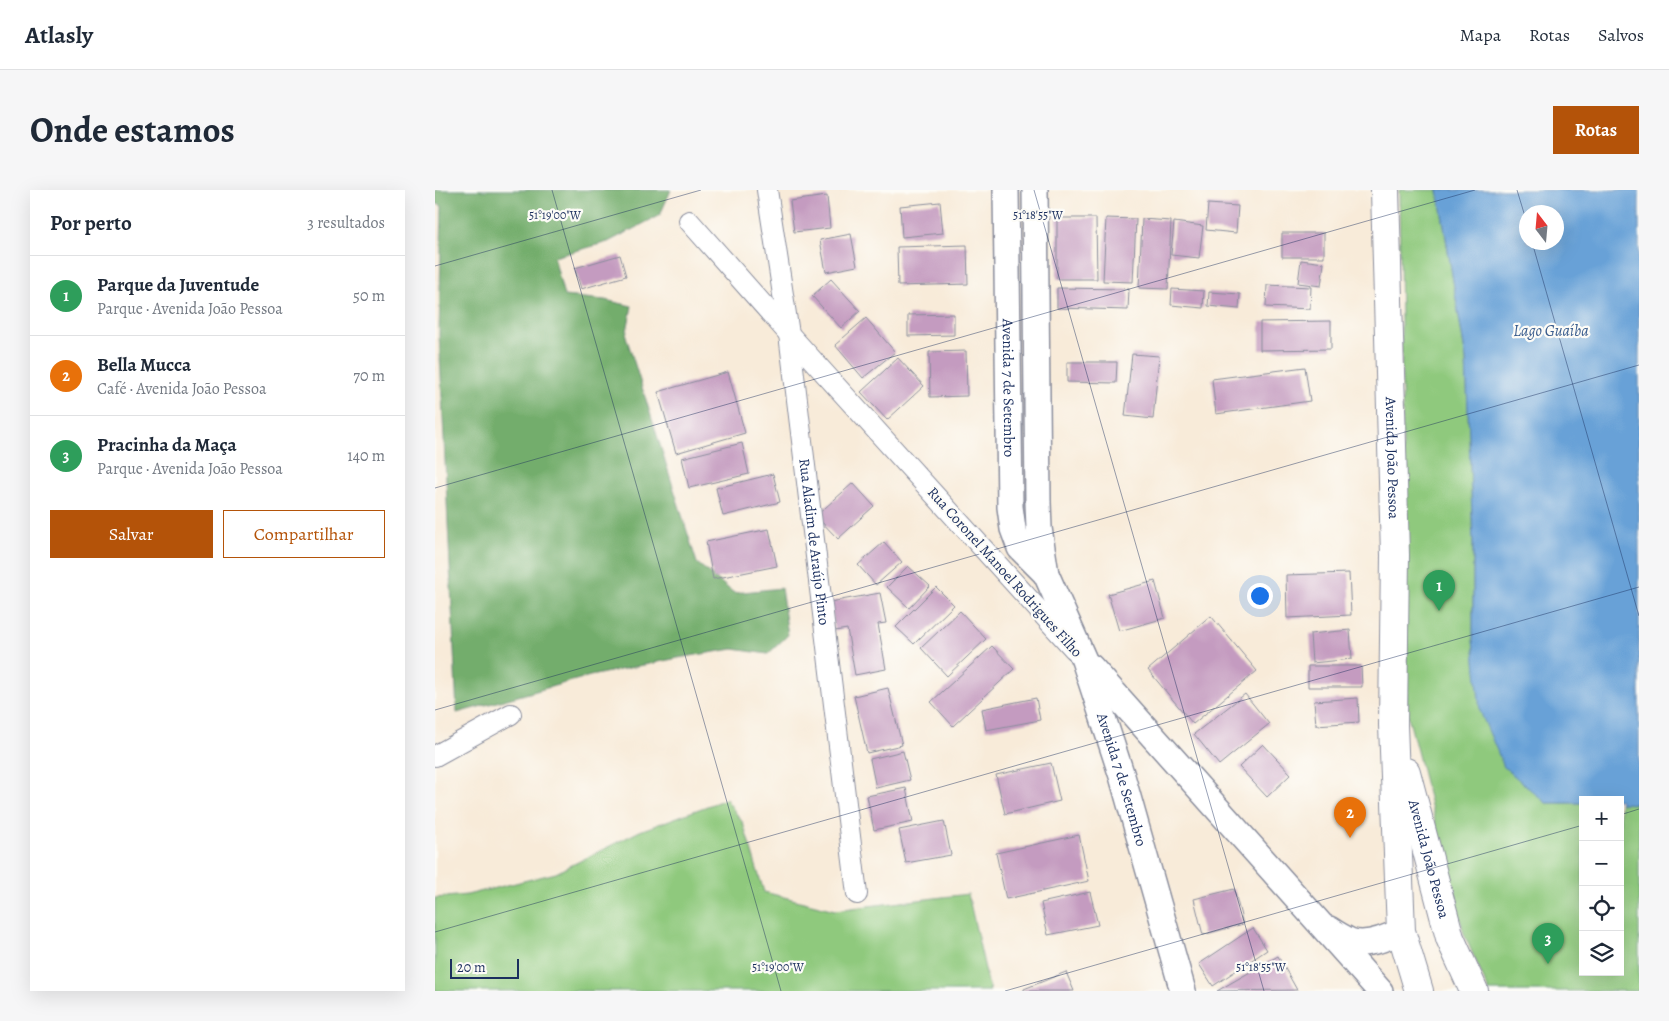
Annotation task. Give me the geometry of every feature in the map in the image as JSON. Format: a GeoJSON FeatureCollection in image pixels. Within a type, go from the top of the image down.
{"type":"FeatureCollection","features":[{"type":"Feature","properties":{"kind":"main road","name":"Avenida João Pessoa"},"geometry":{"type":"LineString","coordinates":[[1385,190],[1395,555],[1393,725],[1401,931],[1419,991]]}},
{"type":"Feature","properties":{"kind":"main road","name":"Avenida João Pessoa"},"geometry":{"type":"LineString","coordinates":[[1393,725],[1450,938],[1474,991]]}},
{"type":"Feature","properties":{"kind":"street","name":"Rua Aladim de Araújo Pinto"},"geometry":{"type":"LineString","coordinates":[[767,190],[789,334],[857,894]]}},
{"type":"Feature","properties":{"kind":"street","name":"Avenida 7 de Setembro"},"geometry":{"type":"LineString","coordinates":[[1006,190],[1010,507],[1013,529],[1019,548],[1045,574]]}},
{"type":"Feature","properties":{"kind":"street","name":"Avenida 7 de Setembro"},"geometry":{"type":"LineString","coordinates":[[1035,190],[1039,528],[1045,574],[1084,660],[1122,776],[1183,991]]}},
{"type":"Feature","properties":{"kind":"street","name":"Rua Coronel Manoel Rodrigues Filho"},"geometry":{"type":"LineString","coordinates":[[689,221],[1380,991]]}},
{"type":"Feature","properties":{"kind":"street"},"geometry":{"type":"LineString","coordinates":[[1009,434],[1037,433]]}},
{"type":"Feature","properties":{"kind":"street"},"geometry":{"type":"LineString","coordinates":[[435,756],[511,714]]}},
{"type":"Feature","properties":{"kind":"street","name":"Rua Coronel Manoel Rodrigues Filho"},"geometry":{"type":"LineString","coordinates":[[1320,924],[1351,942],[1370,942],[1389,937],[1401,931]]}},
{"type":"Feature","properties":{"kind":"green space"},"geometry":{"type":"Polygon","coordinates":[[[435,190],[671,190],[660,215],[608,242],[554,257],[564,296],[605,300],[632,306],[626,336],[697,563],[734,593],[781,588],[788,635],[768,654],[733,649],[678,658],[590,676],[457,713],[439,334],[442,206],[435,203],[435,190]]]}},
{"type":"Feature","properties":{"kind":"green space"},"geometry":{"type":"Polygon","coordinates":[[[1399,190],[1438,190],[1466,359],[1473,542],[1473,640],[1481,711],[1546,803],[1579,803],[1579,976],[1624,976],[1624,803],[1639,804],[1639,991],[1489,991],[1464,934],[1407,712],[1399,190]]]}},
{"type":"Feature","properties":{"kind":"green space"},"geometry":{"type":"Polygon","coordinates":[[[726,799],[743,823],[764,892],[835,910],[968,894],[990,991],[435,991],[435,898],[467,895],[556,873],[640,831],[726,799]]]}},
{"type":"Feature","properties":{"kind":"water","name":"Lago Guaíba"},"geometry":{"type":"Polygon","coordinates":[[[1438,190],[1639,190],[1639,804],[1624,803],[1624,796],[1579,796],[1579,803],[1546,803],[1504,767],[1480,711],[1473,640],[1473,542],[1466,359],[1438,190]]]}},
{"type":"Feature","properties":{"kind":"building"},"geometry":{"type":"Polygon","coordinates":[[[827,196],[830,228],[794,232],[790,201],[827,196]]]}},
{"type":"Feature","properties":{"kind":"building"},"geometry":{"type":"Polygon","coordinates":[[[940,202],[943,233],[902,237],[900,206],[940,202]]]}},
{"type":"Feature","properties":{"kind":"building"},"geometry":{"type":"Polygon","coordinates":[[[1208,204],[1238,206],[1236,233],[1206,230],[1208,204]]]}},
{"type":"Feature","properties":{"kind":"building"},"geometry":{"type":"Polygon","coordinates":[[[1057,218],[1096,218],[1097,279],[1057,279],[1057,218]]]}},
{"type":"Feature","properties":{"kind":"building"},"geometry":{"type":"Polygon","coordinates":[[[1106,218],[1136,219],[1133,282],[1103,281],[1106,218]]]}},
{"type":"Feature","properties":{"kind":"building"},"geometry":{"type":"Polygon","coordinates":[[[1142,219],[1171,221],[1168,289],[1139,288],[1142,219]]]}},
{"type":"Feature","properties":{"kind":"building"},"geometry":{"type":"Polygon","coordinates":[[[1174,222],[1203,226],[1199,258],[1171,255],[1174,222]]]}},
{"type":"Feature","properties":{"kind":"building"},"geometry":{"type":"Polygon","coordinates":[[[1282,233],[1324,233],[1324,257],[1282,257],[1282,233]]]}},
{"type":"Feature","properties":{"kind":"building"},"geometry":{"type":"Polygon","coordinates":[[[851,234],[857,266],[826,272],[820,240],[851,234]]]}},
{"type":"Feature","properties":{"kind":"building"},"geometry":{"type":"Polygon","coordinates":[[[967,245],[968,284],[898,286],[897,247],[967,245]]]}},
{"type":"Feature","properties":{"kind":"building"},"geometry":{"type":"Polygon","coordinates":[[[620,255],[626,276],[581,289],[575,268],[620,255]]]}},
{"type":"Feature","properties":{"kind":"building"},"geometry":{"type":"Polygon","coordinates":[[[1301,260],[1324,263],[1321,286],[1298,283],[1301,260]]]}},
{"type":"Feature","properties":{"kind":"building"},"geometry":{"type":"Polygon","coordinates":[[[831,279],[860,311],[841,328],[812,296],[831,279]]]}},
{"type":"Feature","properties":{"kind":"building"},"geometry":{"type":"Polygon","coordinates":[[[1267,285],[1311,287],[1310,309],[1266,307],[1267,285]]]}},
{"type":"Feature","properties":{"kind":"building"},"geometry":{"type":"Polygon","coordinates":[[[1057,288],[1129,289],[1128,310],[1057,308],[1057,288]]]}},
{"type":"Feature","properties":{"kind":"building"},"geometry":{"type":"Polygon","coordinates":[[[1172,289],[1204,291],[1203,308],[1171,305],[1172,289]]]}},
{"type":"Feature","properties":{"kind":"building"},"geometry":{"type":"Polygon","coordinates":[[[1209,292],[1240,294],[1239,309],[1208,306],[1209,292]]]}},
{"type":"Feature","properties":{"kind":"building"},"geometry":{"type":"Polygon","coordinates":[[[954,314],[954,335],[908,336],[908,315],[954,314]]]}},
{"type":"Feature","properties":{"kind":"building"},"geometry":{"type":"Polygon","coordinates":[[[866,318],[895,352],[863,378],[835,345],[866,318]]]}},
{"type":"Feature","properties":{"kind":"building"},"geometry":{"type":"Polygon","coordinates":[[[1331,321],[1331,349],[1260,350],[1260,322],[1331,321]]]}},
{"type":"Feature","properties":{"kind":"building"},"geometry":{"type":"Polygon","coordinates":[[[966,351],[967,396],[930,397],[929,352],[966,351]]]}},
{"type":"Feature","properties":{"kind":"building"},"geometry":{"type":"Polygon","coordinates":[[[1132,354],[1159,356],[1153,419],[1125,416],[1132,354]]]}},
{"type":"Feature","properties":{"kind":"building"},"geometry":{"type":"Polygon","coordinates":[[[898,358],[924,386],[887,420],[861,392],[898,358]]]}},
{"type":"Feature","properties":{"kind":"building"},"geometry":{"type":"Polygon","coordinates":[[[1067,362],[1117,362],[1116,383],[1067,382],[1067,362]]]}},
{"type":"Feature","properties":{"kind":"building"},"geometry":{"type":"Polygon","coordinates":[[[1305,367],[1310,401],[1216,414],[1212,379],[1305,367]]]}},
{"type":"Feature","properties":{"kind":"building"},"geometry":{"type":"Polygon","coordinates":[[[728,372],[745,433],[676,453],[658,392],[728,372]]]}},
{"type":"Feature","properties":{"kind":"building"},"geometry":{"type":"Polygon","coordinates":[[[742,443],[749,474],[689,488],[682,458],[742,443]]]}},
{"type":"Feature","properties":{"kind":"building"},"geometry":{"type":"Polygon","coordinates":[[[773,474],[780,502],[723,516],[716,488],[773,474]]]}},
{"type":"Feature","properties":{"kind":"building"},"geometry":{"type":"Polygon","coordinates":[[[853,483],[874,506],[838,539],[816,516],[853,483]]]}},
{"type":"Feature","properties":{"kind":"building"},"geometry":{"type":"Polygon","coordinates":[[[769,529],[777,566],[713,579],[706,542],[769,529]]]}},
{"type":"Feature","properties":{"kind":"building"},"geometry":{"type":"Polygon","coordinates":[[[884,542],[902,562],[876,585],[858,565],[884,542]]]}},
{"type":"Feature","properties":{"kind":"building"},"geometry":{"type":"Polygon","coordinates":[[[908,566],[930,586],[909,608],[887,587],[908,566]]]}},
{"type":"Feature","properties":{"kind":"building"},"geometry":{"type":"Polygon","coordinates":[[[1349,573],[1351,615],[1287,618],[1286,575],[1349,573]]]}},
{"type":"Feature","properties":{"kind":"building"},"geometry":{"type":"Polygon","coordinates":[[[1155,581],[1165,618],[1119,631],[1108,594],[1155,581]]]}},
{"type":"Feature","properties":{"kind":"building"},"geometry":{"type":"Polygon","coordinates":[[[936,587],[954,605],[914,644],[896,627],[936,587]]]}},
{"type":"Feature","properties":{"kind":"building"},"geometry":{"type":"Polygon","coordinates":[[[880,593],[886,623],[878,624],[886,669],[855,675],[847,629],[835,631],[830,602],[880,593]]]}},
{"type":"Feature","properties":{"kind":"building"},"geometry":{"type":"Polygon","coordinates":[[[960,611],[986,639],[947,676],[921,648],[960,611]]]}},
{"type":"Feature","properties":{"kind":"building"},"geometry":{"type":"Polygon","coordinates":[[[1211,616],[1257,671],[1193,724],[1148,670],[1211,616]]]}},
{"type":"Feature","properties":{"kind":"building"},"geometry":{"type":"Polygon","coordinates":[[[1350,630],[1352,659],[1312,663],[1310,634],[1350,630]]]}},
{"type":"Feature","properties":{"kind":"building"},"geometry":{"type":"Polygon","coordinates":[[[992,646],[1014,669],[953,726],[931,702],[992,646]]]}},
{"type":"Feature","properties":{"kind":"building"},"geometry":{"type":"Polygon","coordinates":[[[1308,666],[1361,666],[1362,687],[1308,687],[1308,666]]]}},
{"type":"Feature","properties":{"kind":"building"},"geometry":{"type":"Polygon","coordinates":[[[888,688],[902,745],[867,753],[854,696],[888,688]]]}},
{"type":"Feature","properties":{"kind":"building"},"geometry":{"type":"Polygon","coordinates":[[[1245,694],[1269,724],[1219,765],[1194,734],[1245,694]]]}},
{"type":"Feature","properties":{"kind":"building"},"geometry":{"type":"Polygon","coordinates":[[[1036,698],[1040,720],[986,730],[982,709],[1036,698]]]}},
{"type":"Feature","properties":{"kind":"building"},"geometry":{"type":"Polygon","coordinates":[[[1358,698],[1359,722],[1316,725],[1314,701],[1358,698]]]}},
{"type":"Feature","properties":{"kind":"building"},"geometry":{"type":"Polygon","coordinates":[[[1263,744],[1291,774],[1267,797],[1239,767],[1263,744]]]}},
{"type":"Feature","properties":{"kind":"building"},"geometry":{"type":"Polygon","coordinates":[[[903,751],[910,780],[876,788],[870,759],[903,751]]]}},
{"type":"Feature","properties":{"kind":"building"},"geometry":{"type":"Polygon","coordinates":[[[1051,763],[1060,801],[1005,814],[996,775],[1051,763]]]}},
{"type":"Feature","properties":{"kind":"building"},"geometry":{"type":"Polygon","coordinates":[[[906,788],[913,822],[874,830],[867,796],[906,788]]]}},
{"type":"Feature","properties":{"kind":"building"},"geometry":{"type":"Polygon","coordinates":[[[944,821],[951,855],[906,863],[899,830],[944,821]]]}},
{"type":"Feature","properties":{"kind":"building"},"geometry":{"type":"Polygon","coordinates":[[[1079,835],[1089,881],[1006,899],[996,853],[1079,835]]]}},
{"type":"Feature","properties":{"kind":"building"},"geometry":{"type":"Polygon","coordinates":[[[1234,889],[1243,924],[1203,935],[1194,899],[1234,889]]]}},
{"type":"Feature","properties":{"kind":"building"},"geometry":{"type":"Polygon","coordinates":[[[1090,892],[1098,925],[1048,935],[1041,903],[1090,892]]]}},
{"type":"Feature","properties":{"kind":"building"},"geometry":{"type":"Polygon","coordinates":[[[1253,928],[1267,950],[1213,986],[1199,964],[1253,928]]]}},
{"type":"Feature","properties":{"kind":"building"},"geometry":{"type":"Polygon","coordinates":[[[1278,956],[1297,990],[1217,991],[1278,956]]]}},
{"type":"Feature","properties":{"kind":"building"},"geometry":{"type":"Polygon","coordinates":[[[1066,972],[1074,991],[1024,991],[1024,989],[1066,972]]]}},
{"type":"Feature","properties":{"kind":"place","name":"Parque da Juventude"},"geometry":{"type":"Point","coordinates":[1439,611]}},
{"type":"Feature","properties":{"kind":"place","name":"Bella Mucca"},"geometry":{"type":"Point","coordinates":[1350,838]}},
{"type":"Feature","properties":{"kind":"place","name":"Pracinha da Maça"},"geometry":{"type":"Point","coordinates":[1548,964]}}]}
